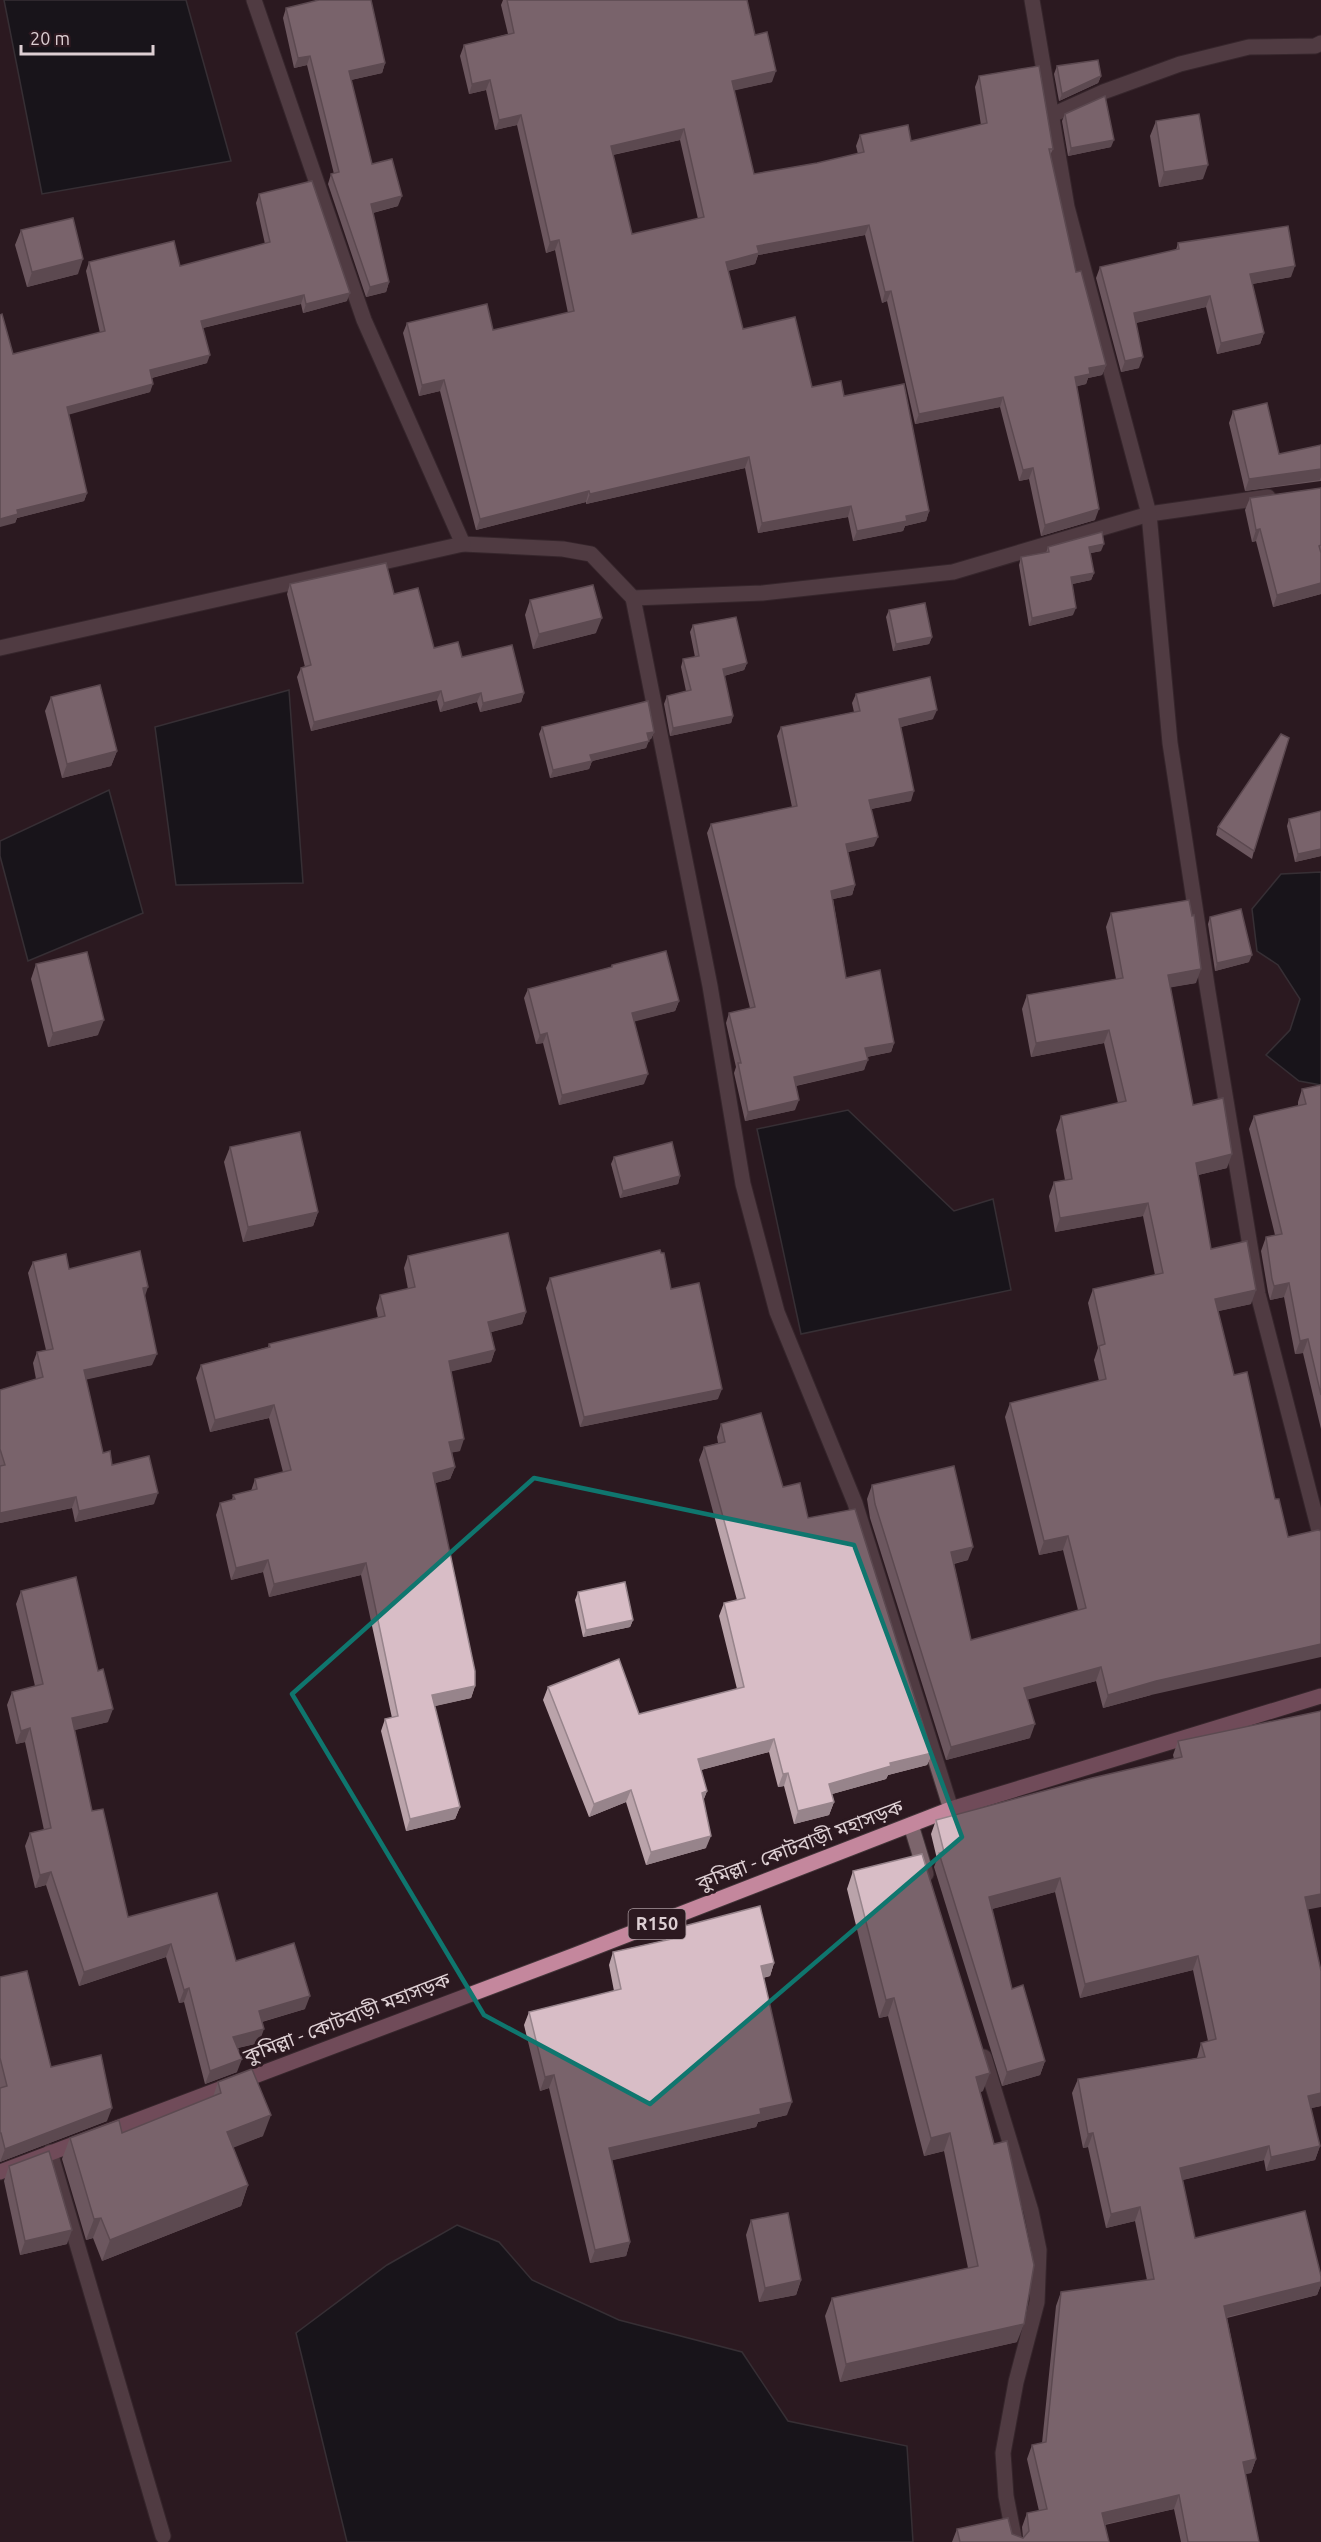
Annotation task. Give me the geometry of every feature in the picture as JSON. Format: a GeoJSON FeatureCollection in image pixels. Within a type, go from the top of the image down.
{"type":"FeatureCollection","features":[{"type":"Feature","properties":{"kind":"main road","name":"কুমিল্লা - কোটবাড়ী মহাসড়ক"},"geometry":{"type":"LineString","coordinates":[[0,2172],[575,1955],[951,1809],[1321,1696]]}},
{"type":"Feature","properties":{"kind":"street"},"geometry":{"type":"LineString","coordinates":[[254,0],[364,320],[463,544]]}},
{"type":"Feature","properties":{"kind":"street"},"geometry":{"type":"LineString","coordinates":[[1032,0],[1067,207],[1149,514],[1170,743],[1211,1015],[1258,1294],[1321,1538]]}},
{"type":"Feature","properties":{"kind":"street"},"geometry":{"type":"LineString","coordinates":[[1052,115],[1103,92],[1180,64],[1249,47],[1315,46],[1321,43]]}},
{"type":"Feature","properties":{"kind":"street"},"geometry":{"type":"LineString","coordinates":[[633,598],[762,593],[953,572],[1149,514],[1287,495]]}},
{"type":"Feature","properties":{"kind":"street"},"geometry":{"type":"LineString","coordinates":[[0,648],[463,544],[563,549],[591,554],[633,598],[710,986],[746,1195],[777,1312],[855,1503],[951,1809]]}},
{"type":"Feature","properties":{"kind":"street"},"geometry":{"type":"LineString","coordinates":[[911,1825],[932,1893]]}},
{"type":"Feature","properties":{"kind":"street"},"geometry":{"type":"LineString","coordinates":[[978,2039],[1031,2211],[1039,2250],[1037,2302],[1016,2382],[1004,2453],[1006,2496],[1015,2542]]}},
{"type":"Feature","properties":{"kind":"street"},"geometry":{"type":"LineString","coordinates":[[50,2152],[163,2536]]}},
{"type":"Feature","properties":{"kind":"highlighted area"},"geometry":{"type":"Polygon","coordinates":[[[534,1478],[854,1545],[962,1837],[650,2104],[484,2015],[292,1694],[534,1478]]]}},
{"type":"Feature","properties":{"kind":"shaded area"},"geometry":{"type":"Polygon","coordinates":[[[4,0],[186,0],[231,161],[42,194],[4,0]]]}},
{"type":"Feature","properties":{"kind":"shaded area"},"geometry":{"type":"Polygon","coordinates":[[[289,690],[303,883],[176,885],[155,727],[289,690]]]}},
{"type":"Feature","properties":{"kind":"shaded area"},"geometry":{"type":"Polygon","coordinates":[[[109,790],[143,913],[28,961],[0,856],[0,841],[109,790]]]}},
{"type":"Feature","properties":{"kind":"shaded area"},"geometry":{"type":"Polygon","coordinates":[[[1321,872],[1321,1085],[1299,1081],[1266,1055],[1290,1030],[1300,999],[1278,965],[1257,951],[1252,909],[1281,874],[1321,872]]]}},
{"type":"Feature","properties":{"kind":"shaded area"},"geometry":{"type":"Polygon","coordinates":[[[848,1110],[954,1211],[993,1199],[1011,1290],[801,1334],[757,1129],[848,1110]]]}},
{"type":"Feature","properties":{"kind":"shaded area"},"geometry":{"type":"Polygon","coordinates":[[[457,2225],[499,2242],[532,2280],[619,2320],[742,2352],[788,2421],[907,2446],[913,2542],[347,2542],[296,2333],[387,2265],[457,2225]]]}},
{"type":"Feature","properties":{"kind":"building"},"geometry":{"type":"Polygon","coordinates":[[[319,0],[371,0],[385,63],[349,71],[372,164],[392,159],[402,196],[371,204],[389,282],[370,287],[331,174],[339,172],[310,56],[298,58],[286,8],[319,0]]]}},
{"type":"Feature","properties":{"kind":"building"},"geometry":{"type":"Polygon","coordinates":[[[507,0],[747,0],[755,35],[767,32],[776,71],[732,81],[754,174],[864,152],[860,135],[908,125],[911,141],[987,123],[979,76],[1039,66],[1053,149],[1049,149],[1076,272],[1081,271],[1106,365],[1089,368],[1090,374],[1075,377],[1099,509],[1045,525],[1033,468],[1023,470],[1003,397],[919,414],[891,291],[885,292],[869,225],[757,246],[759,253],[726,262],[743,329],[795,317],[812,387],[841,381],[844,396],[904,384],[929,511],[906,516],[907,521],[857,531],[851,506],[762,523],[749,457],[590,494],[589,491],[480,519],[444,380],[422,385],[407,323],[487,304],[493,330],[574,311],[559,240],[550,242],[521,115],[499,120],[490,80],[472,84],[464,45],[514,33],[507,0]],[[684,129],[611,146],[632,234],[704,217],[684,129]]]}},
{"type":"Feature","properties":{"kind":"building"},"geometry":{"type":"Polygon","coordinates":[[[1098,60],[1101,76],[1062,94],[1057,66],[1098,60]]]}},
{"type":"Feature","properties":{"kind":"building"},"geometry":{"type":"Polygon","coordinates":[[[1105,96],[1114,140],[1071,148],[1065,114],[1105,96]]]}},
{"type":"Feature","properties":{"kind":"building"},"geometry":{"type":"Polygon","coordinates":[[[1199,114],[1208,165],[1164,172],[1156,121],[1199,114]]]}},
{"type":"Feature","properties":{"kind":"building"},"geometry":{"type":"Polygon","coordinates":[[[312,181],[350,293],[306,304],[304,295],[201,321],[210,355],[150,370],[153,384],[67,407],[87,493],[17,510],[18,514],[0,519],[0,315],[2,314],[13,354],[105,331],[89,262],[174,241],[180,266],[270,242],[259,194],[312,181]]]}},
{"type":"Feature","properties":{"kind":"building"},"geometry":{"type":"Polygon","coordinates":[[[73,218],[83,259],[32,272],[21,230],[73,218]]]}},
{"type":"Feature","properties":{"kind":"building"},"geometry":{"type":"Polygon","coordinates":[[[1288,226],[1295,266],[1250,274],[1264,333],[1221,343],[1210,296],[1134,313],[1143,357],[1125,361],[1100,267],[1179,249],[1178,243],[1288,226]]]}},
{"type":"Feature","properties":{"kind":"building"},"geometry":{"type":"Polygon","coordinates":[[[1267,403],[1279,454],[1321,445],[1321,469],[1249,479],[1233,411],[1267,403]]]}},
{"type":"Feature","properties":{"kind":"building"},"geometry":{"type":"Polygon","coordinates":[[[1321,488],[1321,545],[1319,546],[1321,583],[1277,595],[1260,529],[1256,530],[1250,498],[1321,488]]]}},
{"type":"Feature","properties":{"kind":"building"},"geometry":{"type":"Polygon","coordinates":[[[1102,532],[1104,544],[1089,547],[1094,573],[1071,577],[1076,608],[1032,618],[1021,557],[1049,552],[1048,547],[1102,532]]]}},
{"type":"Feature","properties":{"kind":"building"},"geometry":{"type":"Polygon","coordinates":[[[386,563],[394,594],[418,588],[434,648],[458,642],[462,657],[512,645],[524,693],[483,703],[481,693],[444,703],[441,691],[314,722],[301,668],[311,665],[290,584],[386,563]]]}},
{"type":"Feature","properties":{"kind":"building"},"geometry":{"type":"Polygon","coordinates":[[[593,585],[602,618],[539,634],[530,600],[593,585]]]}},
{"type":"Feature","properties":{"kind":"building"},"geometry":{"type":"Polygon","coordinates":[[[925,603],[932,637],[896,644],[889,610],[925,603]]]}},
{"type":"Feature","properties":{"kind":"building"},"geometry":{"type":"Polygon","coordinates":[[[736,617],[747,663],[723,669],[733,716],[673,728],[667,696],[691,690],[683,659],[699,656],[693,625],[736,617]]]}},
{"type":"Feature","properties":{"kind":"building"},"geometry":{"type":"Polygon","coordinates":[[[930,677],[937,710],[899,719],[914,791],[869,800],[878,837],[846,844],[855,885],[831,891],[846,978],[880,970],[894,1043],[865,1048],[868,1060],[794,1077],[799,1100],[748,1112],[738,1063],[741,1063],[729,1013],[755,1007],[711,824],[797,806],[781,727],[860,711],[856,694],[930,677]]]}},
{"type":"Feature","properties":{"kind":"building"},"geometry":{"type":"Polygon","coordinates":[[[100,685],[117,751],[67,764],[51,697],[100,685]]]}},
{"type":"Feature","properties":{"kind":"building"},"geometry":{"type":"Polygon","coordinates":[[[648,701],[654,732],[647,733],[649,741],[590,755],[592,761],[553,770],[542,727],[648,701]]]}},
{"type":"Feature","properties":{"kind":"building"},"geometry":{"type":"Polygon","coordinates":[[[1281,734],[1289,738],[1254,851],[1218,827],[1281,734]]]}},
{"type":"Feature","properties":{"kind":"building"},"geometry":{"type":"Polygon","coordinates":[[[1321,811],[1321,849],[1298,854],[1289,819],[1321,811]]]}},
{"type":"Feature","properties":{"kind":"building"},"geometry":{"type":"Polygon","coordinates":[[[1189,900],[1192,916],[1194,915],[1201,969],[1168,975],[1193,1105],[1223,1098],[1232,1154],[1196,1163],[1211,1249],[1247,1241],[1256,1290],[1215,1299],[1234,1375],[1247,1372],[1275,1499],[1279,1499],[1288,1537],[1321,1531],[1321,1644],[1156,1681],[1108,1695],[1101,1667],[1024,1688],[1035,1724],[951,1747],[875,1504],[872,1485],[954,1466],[973,1547],[951,1552],[971,1640],[1086,1608],[1068,1536],[1044,1541],[1010,1403],[1106,1379],[1099,1346],[1105,1344],[1093,1289],[1163,1273],[1148,1203],[1060,1218],[1054,1182],[1072,1179],[1061,1116],[1126,1101],[1109,1030],[1036,1043],[1027,995],[1123,978],[1111,913],[1189,900]]]}},
{"type":"Feature","properties":{"kind":"building"},"geometry":{"type":"Polygon","coordinates":[[[1241,909],[1252,955],[1217,963],[1210,917],[1241,909]]]}},
{"type":"Feature","properties":{"kind":"building"},"geometry":{"type":"Polygon","coordinates":[[[666,951],[679,1001],[632,1013],[648,1074],[562,1095],[547,1033],[540,1035],[528,989],[666,951]]]}},
{"type":"Feature","properties":{"kind":"building"},"geometry":{"type":"Polygon","coordinates":[[[87,952],[104,1020],[53,1033],[36,964],[87,952]]]}},
{"type":"Feature","properties":{"kind":"building"},"geometry":{"type":"Polygon","coordinates":[[[1321,1085],[1321,1395],[1308,1339],[1300,1341],[1289,1283],[1274,1286],[1272,1279],[1266,1237],[1282,1234],[1254,1116],[1306,1104],[1302,1089],[1321,1085]]]}},
{"type":"Feature","properties":{"kind":"building"},"geometry":{"type":"Polygon","coordinates":[[[300,1132],[318,1212],[248,1227],[230,1147],[300,1132]]]}},
{"type":"Feature","properties":{"kind":"building"},"geometry":{"type":"Polygon","coordinates":[[[672,1142],[680,1176],[623,1191],[614,1157],[672,1142]]]}},
{"type":"Feature","properties":{"kind":"building"},"geometry":{"type":"Polygon","coordinates":[[[508,1233],[526,1312],[488,1322],[495,1350],[449,1361],[464,1439],[449,1442],[455,1467],[433,1473],[475,1671],[475,1686],[432,1695],[460,1807],[410,1819],[385,1719],[398,1716],[366,1563],[274,1584],[268,1560],[236,1568],[220,1503],[235,1499],[233,1495],[257,1489],[255,1479],[291,1470],[274,1405],[215,1420],[201,1365],[270,1347],[269,1344],[385,1316],[380,1295],[415,1287],[408,1256],[508,1233]]]}},
{"type":"Feature","properties":{"kind":"building"},"geometry":{"type":"Polygon","coordinates":[[[660,1250],[664,1253],[671,1289],[699,1283],[722,1389],[584,1417],[550,1278],[660,1250]]]}},
{"type":"Feature","properties":{"kind":"building"},"geometry":{"type":"Polygon","coordinates":[[[140,1251],[148,1287],[143,1288],[157,1354],[84,1370],[103,1453],[110,1451],[112,1465],[149,1456],[158,1493],[79,1511],[76,1497],[0,1513],[0,1466],[5,1465],[0,1449],[0,1390],[43,1377],[37,1352],[53,1349],[33,1262],[66,1254],[69,1269],[140,1251]]]}},
{"type":"Feature","properties":{"kind":"building"},"geometry":{"type":"Polygon","coordinates":[[[761,1413],[783,1487],[800,1483],[808,1518],[855,1509],[932,1753],[890,1763],[891,1766],[829,1784],[834,1802],[798,1811],[788,1773],[783,1774],[774,1739],[698,1759],[707,1791],[702,1793],[711,1836],[651,1852],[631,1790],[594,1804],[548,1687],[619,1659],[639,1714],[744,1687],[724,1603],[745,1598],[704,1447],[725,1442],[721,1424],[761,1413]]]}},
{"type":"Feature","properties":{"kind":"building"},"geometry":{"type":"Polygon","coordinates":[[[76,1577],[98,1671],[103,1669],[113,1709],[72,1718],[92,1811],[103,1809],[128,1917],[217,1893],[236,1961],[294,1943],[310,1996],[259,2011],[264,2029],[233,2037],[242,2059],[210,2071],[189,1988],[184,1990],[171,1944],[84,1972],[51,1872],[40,1875],[30,1833],[51,1828],[30,1728],[21,1731],[12,1692],[43,1684],[21,1591],[76,1577]]]}},
{"type":"Feature","properties":{"kind":"building"},"geometry":{"type":"Polygon","coordinates":[[[625,1582],[633,1620],[586,1630],[578,1592],[625,1582]]]}},
{"type":"Feature","properties":{"kind":"building"},"geometry":{"type":"Polygon","coordinates":[[[1321,1711],[1321,1894],[1305,1897],[1321,1971],[1321,2093],[1308,2096],[1320,2146],[1271,2157],[1269,2146],[1180,2168],[1195,2238],[1305,2211],[1321,2276],[1321,2282],[1224,2306],[1256,2459],[1243,2462],[1259,2542],[1188,2542],[1179,2495],[1102,2513],[1109,2542],[960,2542],[957,2529],[1008,2518],[1012,2534],[1023,2538],[1029,2531],[1027,2513],[1047,2509],[1032,2445],[1046,2442],[1061,2292],[1154,2279],[1140,2207],[1111,2214],[1093,2133],[1088,2134],[1078,2079],[1205,2057],[1201,2043],[1216,2039],[1198,1956],[1085,1984],[1060,1878],[989,1897],[1012,1989],[1023,1985],[1045,2061],[1007,2072],[939,1853],[944,1852],[936,1820],[1092,1778],[1182,1757],[1178,1741],[1321,1711]]]}},
{"type":"Feature","properties":{"kind":"building"},"geometry":{"type":"Polygon","coordinates":[[[922,1854],[990,2073],[976,2077],[994,2144],[1007,2141],[1034,2265],[1024,2324],[846,2364],[832,2298],[978,2266],[950,2133],[931,2138],[894,1998],[886,2000],[853,1871],[922,1854]]]}},
{"type":"Feature","properties":{"kind":"building"},"geometry":{"type":"Polygon","coordinates":[[[760,1906],[774,1963],[761,1966],[792,2102],[760,2109],[761,2114],[609,2148],[630,2242],[595,2250],[554,2075],[545,2077],[529,2012],[621,1989],[613,1952],[672,1939],[669,1930],[760,1906]]]}},
{"type":"Feature","properties":{"kind":"building"},"geometry":{"type":"Polygon","coordinates":[[[27,1971],[51,2067],[101,2055],[112,2108],[5,2149],[0,2133],[0,2088],[7,2086],[0,2058],[0,1977],[27,1971]]]}},
{"type":"Feature","properties":{"kind":"building"},"geometry":{"type":"Polygon","coordinates":[[[252,2069],[271,2115],[227,2132],[248,2185],[110,2240],[101,2218],[94,2219],[70,2138],[119,2120],[122,2133],[221,2093],[218,2082],[252,2069]]]}},
{"type":"Feature","properties":{"kind":"building"},"geometry":{"type":"Polygon","coordinates":[[[49,2151],[72,2230],[25,2241],[9,2166],[49,2151]]]}},
{"type":"Feature","properties":{"kind":"building"},"geometry":{"type":"Polygon","coordinates":[[[788,2213],[801,2280],[765,2288],[751,2220],[788,2213]]]}}]}
